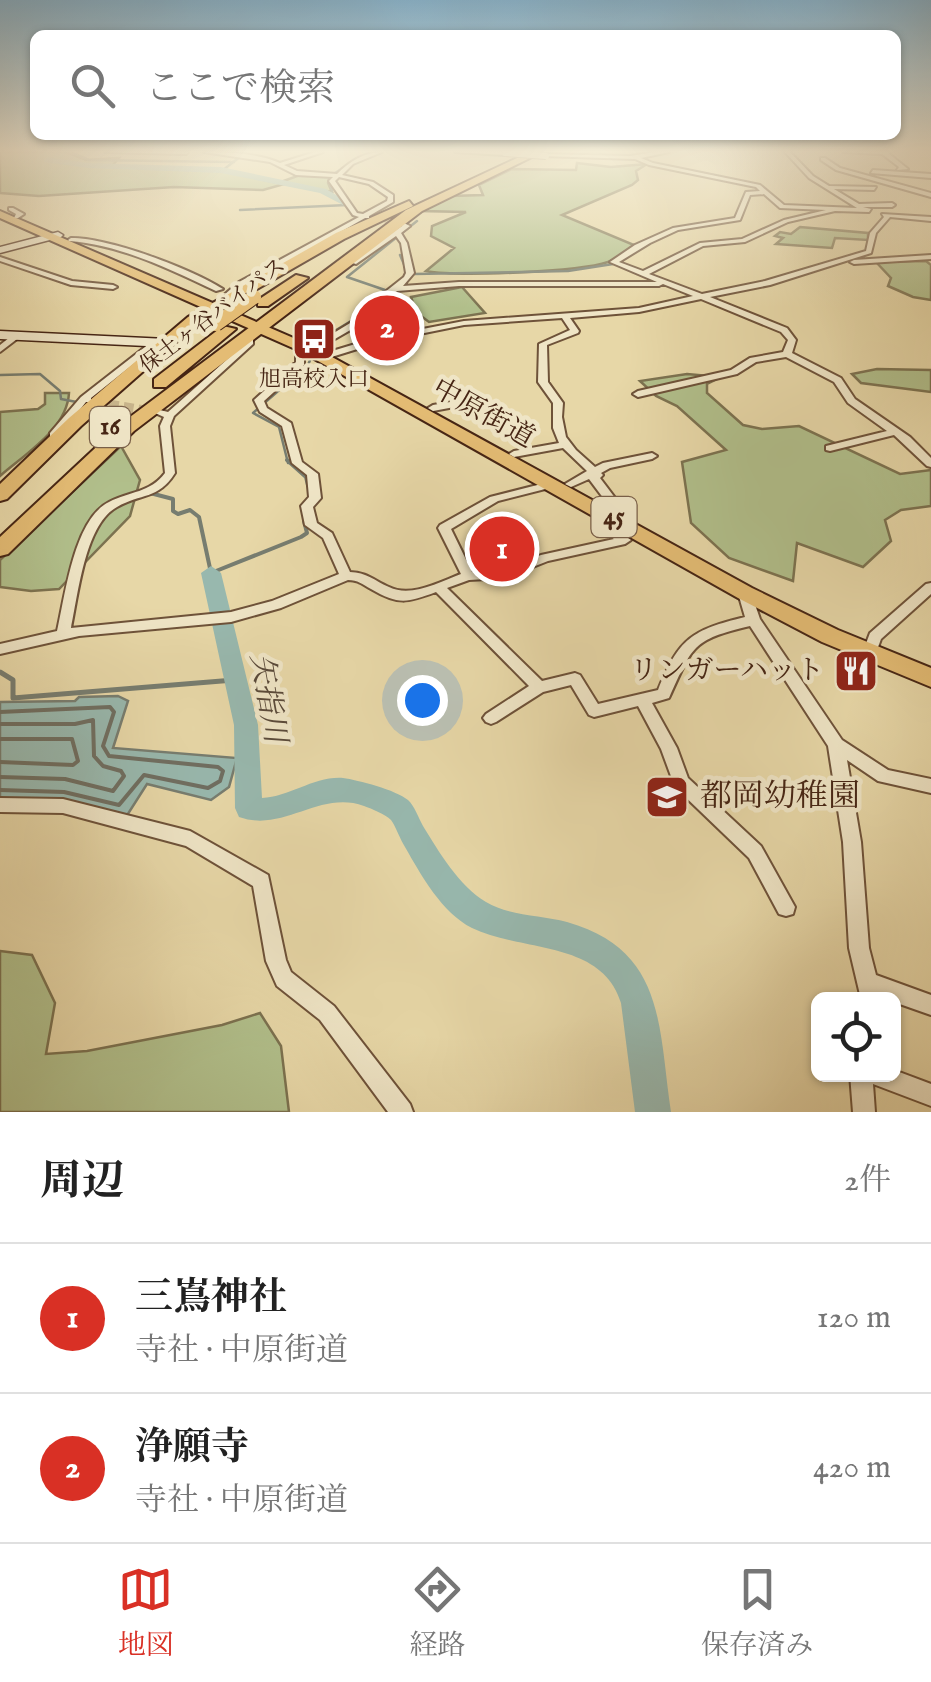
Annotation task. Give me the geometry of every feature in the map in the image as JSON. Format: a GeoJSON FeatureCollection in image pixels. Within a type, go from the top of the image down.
{"type":"FeatureCollection","features":[{"type":"Feature","properties":{"kind":"highway"},"geometry":{"type":"LineString","coordinates":[[0,549],[128,427],[416,204]]}},
{"type":"Feature","properties":{"kind":"highway"},"geometry":{"type":"LineString","coordinates":[[0,494],[162,343],[340,236],[416,204]]}},
{"type":"Feature","properties":{"kind":"highway","name":"保土ヶ谷バイパス"},"geometry":{"type":"LineString","coordinates":[[0,510],[219,310],[259,300],[416,204]]}},
{"type":"Feature","properties":{"kind":"highway","name":"保土ヶ谷バイパス"},"geometry":{"type":"LineString","coordinates":[[0,534],[140,400],[219,310]]}},
{"type":"Feature","properties":{"kind":"main road","name":"中原街道"},"geometry":{"type":"LineString","coordinates":[[7,212],[219,310],[264,325],[320,351],[433,408],[562,484]]}},
{"type":"Feature","properties":{"kind":"main road","name":"中原街道"},"geometry":{"type":"LineString","coordinates":[[320,351],[562,484],[616,507],[871,649],[931,668]]}},
{"type":"Feature","properties":{"kind":"main road","name":"中原街道"},"geometry":{"type":"LineString","coordinates":[[616,507],[745,592],[931,678]]}},
{"type":"Feature","properties":{"kind":"street"},"geometry":{"type":"LineString","coordinates":[[352,204],[365,217]]}},
{"type":"Feature","properties":{"kind":"street"},"geometry":{"type":"LineString","coordinates":[[0,250],[60,237],[82,238],[159,264],[219,310],[242,284],[387,204]]}},
{"type":"Feature","properties":{"kind":"street"},"geometry":{"type":"LineString","coordinates":[[744,204],[738,219],[681,227],[658,240],[638,244],[614,262],[784,330],[792,340],[787,354]]}},
{"type":"Feature","properties":{"kind":"street"},"geometry":{"type":"LineString","coordinates":[[779,204],[869,210]]}},
{"type":"Feature","properties":{"kind":"street"},"geometry":{"type":"LineString","coordinates":[[857,205],[892,205]]}},
{"type":"Feature","properties":{"kind":"street"},"geometry":{"type":"LineString","coordinates":[[857,205],[888,216],[931,219]]}},
{"type":"Feature","properties":{"kind":"street"},"geometry":{"type":"LineString","coordinates":[[643,274],[702,244],[743,241],[786,221],[828,214],[832,208]]}},
{"type":"Feature","properties":{"kind":"street"},"geometry":{"type":"LineString","coordinates":[[346,576],[328,536],[311,525],[307,506],[315,498],[312,474],[297,463],[288,425],[261,405],[301,363],[300,356],[464,324],[629,311],[698,298],[868,252],[873,232],[888,216]]}},
{"type":"Feature","properties":{"kind":"street"},"geometry":{"type":"LineString","coordinates":[[300,296],[399,235],[407,226],[400,223]]}},
{"type":"Feature","properties":{"kind":"street"},"geometry":{"type":"LineString","coordinates":[[88,232],[91,242]]}},
{"type":"Feature","properties":{"kind":"street"},"geometry":{"type":"LineString","coordinates":[[366,343],[368,308],[410,274],[399,235]]}},
{"type":"Feature","properties":{"kind":"street"},"geometry":{"type":"LineString","coordinates":[[843,261],[931,257]]}},
{"type":"Feature","properties":{"kind":"street"},"geometry":{"type":"LineString","coordinates":[[0,258],[70,283],[112,287]]}},
{"type":"Feature","properties":{"kind":"street"},"geometry":{"type":"LineString","coordinates":[[397,288],[460,284],[667,284]]}},
{"type":"Feature","properties":{"kind":"street"},"geometry":{"type":"LineString","coordinates":[[320,351],[368,316]]}},
{"type":"Feature","properties":{"kind":"street"},"geometry":{"type":"LineString","coordinates":[[565,316],[575,331],[543,344],[543,382],[558,402],[556,416],[563,445],[593,473],[616,507]]}},
{"type":"Feature","properties":{"kind":"street"},"geometry":{"type":"LineString","coordinates":[[63,634],[85,543],[99,517],[108,506],[148,494],[170,474],[165,414],[264,325]]}},
{"type":"Feature","properties":{"kind":"street"},"geometry":{"type":"LineString","coordinates":[[0,335],[162,343]]}},
{"type":"Feature","properties":{"kind":"street"},"geometry":{"type":"LineString","coordinates":[[0,349],[17,336]]}},
{"type":"Feature","properties":{"kind":"street"},"geometry":{"type":"LineString","coordinates":[[0,485],[87,400],[162,343]]}},
{"type":"Feature","properties":{"kind":"street"},"geometry":{"type":"LineString","coordinates":[[638,394],[734,372],[753,360],[787,354],[838,380],[850,401],[895,432],[931,464]]}},
{"type":"Feature","properties":{"kind":"street"},"geometry":{"type":"LineString","coordinates":[[433,408],[473,401]]}},
{"type":"Feature","properties":{"kind":"street"},"geometry":{"type":"LineString","coordinates":[[830,448],[895,432]]}},
{"type":"Feature","properties":{"kind":"street"},"geometry":{"type":"LineString","coordinates":[[514,454],[563,445]]}},
{"type":"Feature","properties":{"kind":"street"},"geometry":{"type":"LineString","coordinates":[[917,450],[931,446]]}},
{"type":"Feature","properties":{"kind":"street"},"geometry":{"type":"LineString","coordinates":[[468,576],[444,528],[494,500],[562,484],[608,465],[652,456]]}},
{"type":"Feature","properties":{"kind":"street"},"geometry":{"type":"LineString","coordinates":[[593,473],[616,507]]}},
{"type":"Feature","properties":{"kind":"street"},"geometry":{"type":"LineString","coordinates":[[0,649],[63,634],[230,617],[262,610],[346,576],[366,579],[398,596],[468,576],[505,574],[544,558],[625,540],[601,526],[616,507]]}},
{"type":"Feature","properties":{"kind":"street"},"geometry":{"type":"LineString","coordinates":[[438,587],[538,686]]}},
{"type":"Feature","properties":{"kind":"street"},"geometry":{"type":"LineString","coordinates":[[871,649],[918,596],[931,587]]}},
{"type":"Feature","properties":{"kind":"street"},"geometry":{"type":"LineString","coordinates":[[745,592],[752,620],[836,745],[884,776],[931,786]]}},
{"type":"Feature","properties":{"kind":"street"},"geometry":{"type":"LineString","coordinates":[[491,718],[538,686],[575,679],[594,711],[664,694],[674,666],[692,639],[752,620]]}},
{"type":"Feature","properties":{"kind":"street"},"geometry":{"type":"LineString","coordinates":[[643,700],[670,748],[681,782],[755,852],[786,908]]}},
{"type":"Feature","properties":{"kind":"street"},"geometry":{"type":"LineString","coordinates":[[836,745],[852,842],[859,948],[869,991],[931,1006]]}},
{"type":"Feature","properties":{"kind":"street"},"geometry":{"type":"LineString","coordinates":[[0,806],[63,806],[190,839],[261,880],[276,961],[284,979],[327,1013],[402,1112]]}},
{"type":"Feature","properties":{"kind":"street"},"geometry":{"type":"LineString","coordinates":[[862,1082],[864,1112]]}},
{"type":"Feature","properties":{"kind":"street"},"geometry":{"type":"LineString","coordinates":[[895,1082],[931,1096]]}},
{"type":"Feature","properties":{"kind":"green space"},"geometry":{"type":"Polygon","coordinates":[[[435,204],[588,204],[562,215],[634,245],[612,261],[593,266],[463,274],[426,271],[454,248],[431,236],[432,226],[466,212],[423,211],[435,204]]]}},
{"type":"Feature","properties":{"kind":"green space"},"geometry":{"type":"Polygon","coordinates":[[[800,227],[868,233],[868,240],[835,238],[832,248],[776,244],[783,238],[775,236],[780,232],[791,234],[800,227]]]}},
{"type":"Feature","properties":{"kind":"green space"},"geometry":{"type":"Polygon","coordinates":[[[926,261],[931,265],[931,300],[888,286],[891,278],[876,262],[926,261]]]}},
{"type":"Feature","properties":{"kind":"green space"},"geometry":{"type":"Polygon","coordinates":[[[462,287],[485,313],[429,322],[421,316],[390,316],[392,309],[413,303],[411,297],[462,287]]]}},
{"type":"Feature","properties":{"kind":"green space"},"geometry":{"type":"Polygon","coordinates":[[[877,369],[931,370],[931,392],[861,383],[852,374],[877,369]]]}},
{"type":"Feature","properties":{"kind":"green space"},"geometry":{"type":"Polygon","coordinates":[[[687,374],[721,377],[707,384],[707,393],[743,425],[762,429],[799,426],[900,474],[931,470],[931,506],[901,510],[885,520],[891,541],[863,567],[797,543],[793,581],[729,558],[691,523],[682,462],[726,450],[677,406],[656,396],[640,381],[687,374]]]}},
{"type":"Feature","properties":{"kind":"green space"},"geometry":{"type":"Polygon","coordinates":[[[45,393],[69,393],[61,418],[43,440],[0,476],[0,412],[38,409],[45,404],[45,393]]]}},
{"type":"Feature","properties":{"kind":"green space"},"geometry":{"type":"Polygon","coordinates":[[[121,446],[140,480],[130,516],[59,589],[0,587],[0,560],[121,446]]]}},
{"type":"Feature","properties":{"kind":"green space"},"geometry":{"type":"Polygon","coordinates":[[[0,951],[32,955],[55,1003],[46,1054],[87,1051],[222,1025],[260,1013],[281,1046],[289,1112],[0,1112],[0,951]]]}},
{"type":"Feature","properties":{"kind":"water"},"geometry":{"type":"Polygon","coordinates":[[[118,696],[128,701],[113,748],[237,758],[229,787],[211,800],[147,784],[126,817],[0,800],[0,702],[118,696]]]}},
{"type":"Feature","properties":{"kind":"waterway"},"geometry":{"type":"LineString","coordinates":[[240,210],[347,205]]}},
{"type":"Feature","properties":{"kind":"waterway","name":"矢指川"},"geometry":{"type":"LineString","coordinates":[[287,460],[279,427],[253,413],[308,365],[318,341],[356,318],[385,290],[347,277],[417,221]]}},
{"type":"Feature","properties":{"kind":"waterway"},"geometry":{"type":"LineString","coordinates":[[400,255],[406,269]]}},
{"type":"Feature","properties":{"kind":"waterway"},"geometry":{"type":"LineString","coordinates":[[414,274],[568,271],[613,264]]}},
{"type":"Feature","properties":{"kind":"waterway"},"geometry":{"type":"LineString","coordinates":[[401,287],[412,274]]}},
{"type":"Feature","properties":{"kind":"waterway"},"geometry":{"type":"LineString","coordinates":[[0,375],[40,374],[60,391],[61,399],[87,404]]}},
{"type":"Feature","properties":{"kind":"waterway","name":"矢指川"},"geometry":{"type":"LineString","coordinates":[[287,460],[306,477],[308,485]]}},
{"type":"Feature","properties":{"kind":"waterway","name":"矢指川"},"geometry":{"type":"LineString","coordinates":[[150,493],[173,499],[173,511],[178,514],[190,510],[199,517],[211,573],[301,537],[307,533],[304,521]]}},
{"type":"Feature","properties":{"kind":"waterway","name":"矢指川"},"geometry":{"type":"LineString","coordinates":[[211,573],[246,725],[249,808],[279,808],[334,790],[353,791],[381,801],[399,809],[435,869],[471,911],[502,924],[578,941],[612,960],[633,988],[653,1112]]}},
{"type":"Feature","properties":{"kind":"waterway"},"geometry":{"type":"LineString","coordinates":[[0,672],[13,680],[13,698],[234,680]]}},
{"type":"Feature","properties":{"kind":"tunnel"},"geometry":{"type":"LineString","coordinates":[[368,218],[400,223]]}},
{"type":"Feature","properties":{"kind":"tunnel"},"geometry":{"type":"LineString","coordinates":[[94,402],[153,412]]}},
{"type":"Feature","properties":{"kind":"place","name":"浄願寺"},"geometry":{"type":"Point","coordinates":[387,328]}},
{"type":"Feature","properties":{"kind":"place","name":"旭高校入口"},"geometry":{"type":"Point","coordinates":[314,339]}},
{"type":"Feature","properties":{"kind":"place","name":"三嶌神社"},"geometry":{"type":"Point","coordinates":[502,549]}},
{"type":"Feature","properties":{"kind":"place","name":"リンガーハット"},"geometry":{"type":"Point","coordinates":[856,671]}},
{"type":"Feature","properties":{"kind":"place","name":"都岡幼稚園"},"geometry":{"type":"Point","coordinates":[667,797]}}]}
